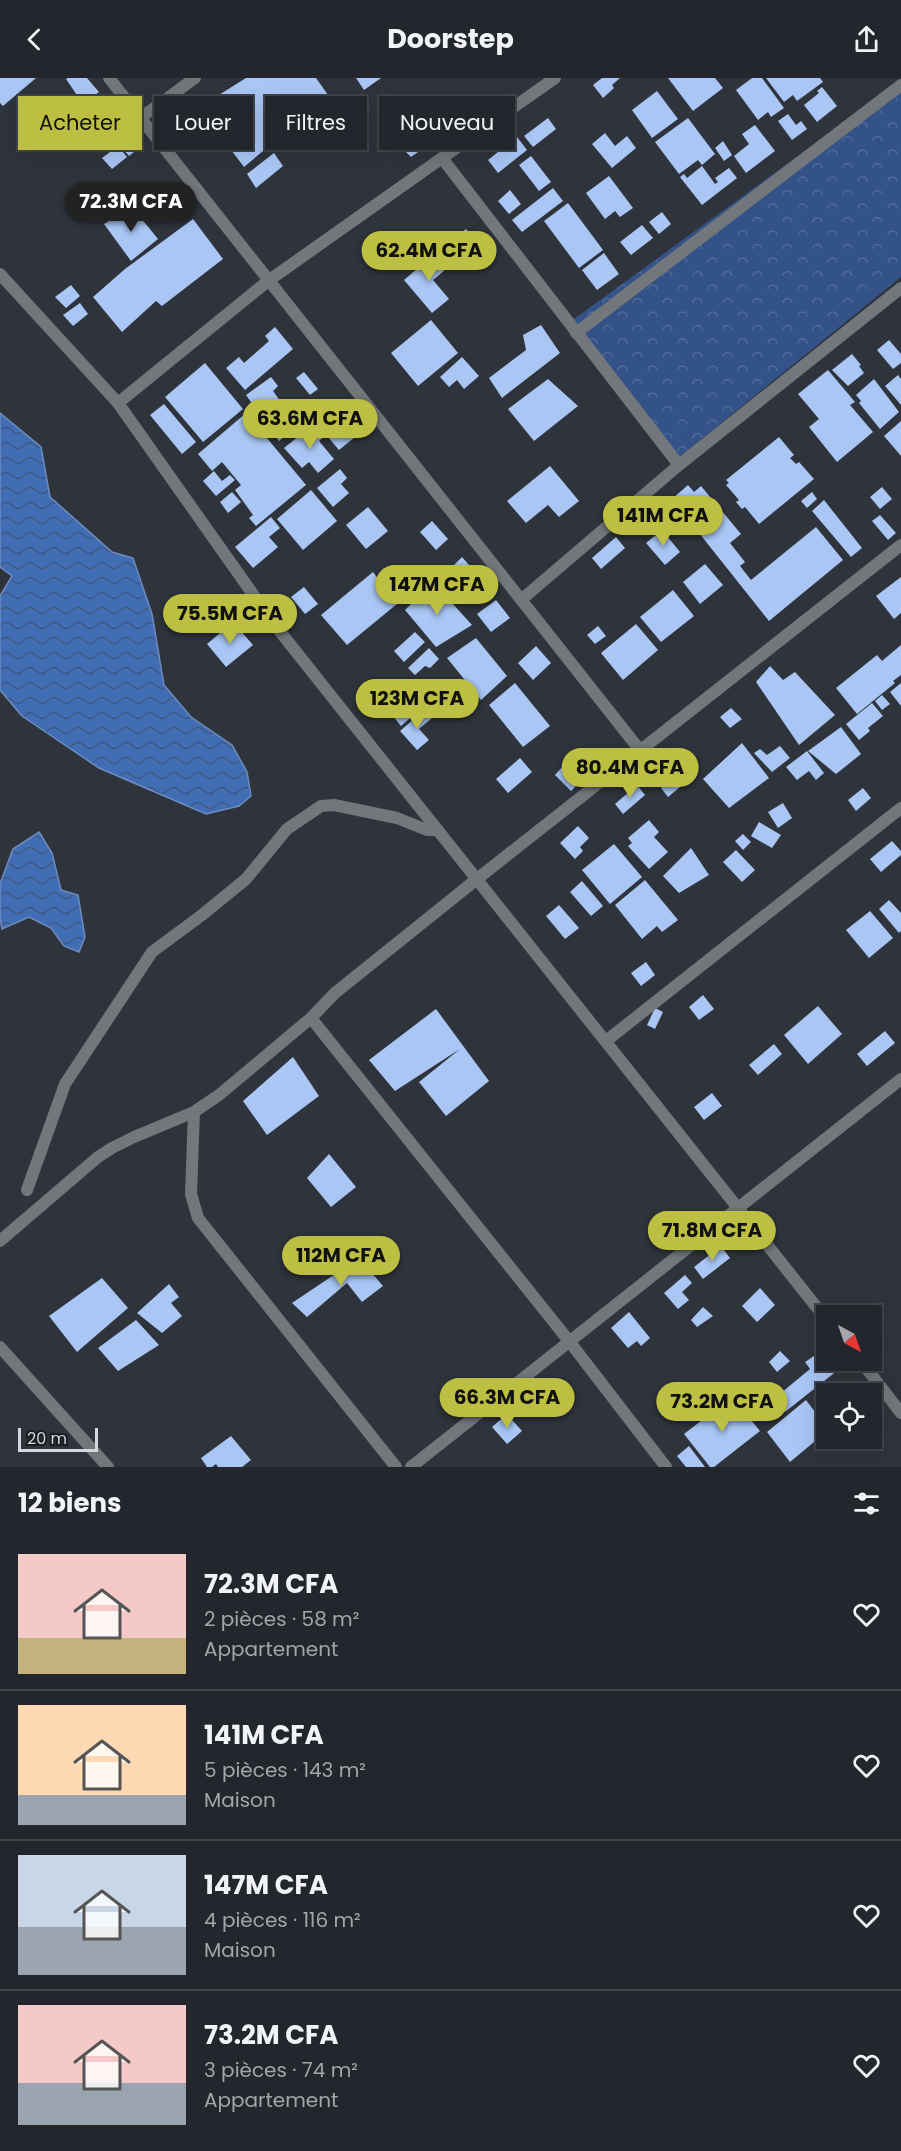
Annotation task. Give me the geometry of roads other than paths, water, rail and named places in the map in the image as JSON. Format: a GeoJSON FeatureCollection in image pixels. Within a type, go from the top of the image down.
{"type":"FeatureCollection","features":[{"type":"Feature","properties":{"kind":"street"},"geometry":{"type":"LineString","coordinates":[[109,78],[123,96]]}},
{"type":"Feature","properties":{"kind":"street"},"geometry":{"type":"LineString","coordinates":[[142,118],[195,78]]}},
{"type":"Feature","properties":{"kind":"street"},"geometry":{"type":"LineString","coordinates":[[118,404],[268,281],[555,78]]}},
{"type":"Feature","properties":{"kind":"street"},"geometry":{"type":"LineString","coordinates":[[576,333],[901,85]]}},
{"type":"Feature","properties":{"kind":"street"},"geometry":{"type":"LineString","coordinates":[[142,122],[639,749]]}},
{"type":"Feature","properties":{"kind":"street"},"geometry":{"type":"LineString","coordinates":[[442,158],[679,465]]}},
{"type":"Feature","properties":{"kind":"street"},"geometry":{"type":"LineString","coordinates":[[0,274],[118,404],[274,624],[816,1306]]}},
{"type":"Feature","properties":{"kind":"street"},"geometry":{"type":"LineString","coordinates":[[521,600],[679,465],[901,288]]}},
{"type":"Feature","properties":{"kind":"street"},"geometry":{"type":"LineString","coordinates":[[0,1241],[98,1157],[112,1148],[194,1112],[219,1095],[310,1018],[335,993],[639,749],[901,545]]}},
{"type":"Feature","properties":{"kind":"street"},"geometry":{"type":"LineString","coordinates":[[27,1190],[65,1084],[152,952],[246,879],[288,829],[321,806],[334,805],[397,818],[427,830],[438,830]]}},
{"type":"Feature","properties":{"kind":"street"},"geometry":{"type":"LineString","coordinates":[[606,1041],[901,808]]}},
{"type":"Feature","properties":{"kind":"street"},"geometry":{"type":"LineString","coordinates":[[310,1018],[569,1341],[666,1467]]}},
{"type":"Feature","properties":{"kind":"street"},"geometry":{"type":"LineString","coordinates":[[411,1467],[901,1079]]}},
{"type":"Feature","properties":{"kind":"street"},"geometry":{"type":"LineString","coordinates":[[194,1112],[191,1194],[198,1218],[396,1467]]}},
{"type":"Feature","properties":{"kind":"street"},"geometry":{"type":"LineString","coordinates":[[0,1347],[108,1467]]}},
{"type":"Feature","properties":{"kind":"street"},"geometry":{"type":"LineString","coordinates":[[869,1371],[901,1413]]}},
{"type":"Feature","properties":{"kind":"water"},"geometry":{"type":"Polygon","coordinates":[[[0,413],[41,447],[50,497],[112,552],[133,558],[152,614],[164,685],[191,717],[232,745],[247,772],[251,796],[239,806],[206,814],[99,768],[22,716],[0,690],[0,596],[12,576],[0,567],[0,413]]]}},
{"type":"Feature","properties":{"kind":"water"},"geometry":{"type":"Polygon","coordinates":[[[39,832],[52,853],[61,890],[78,895],[85,937],[79,952],[64,946],[51,928],[29,917],[2,929],[0,884],[13,849],[39,832]]]}}]}
